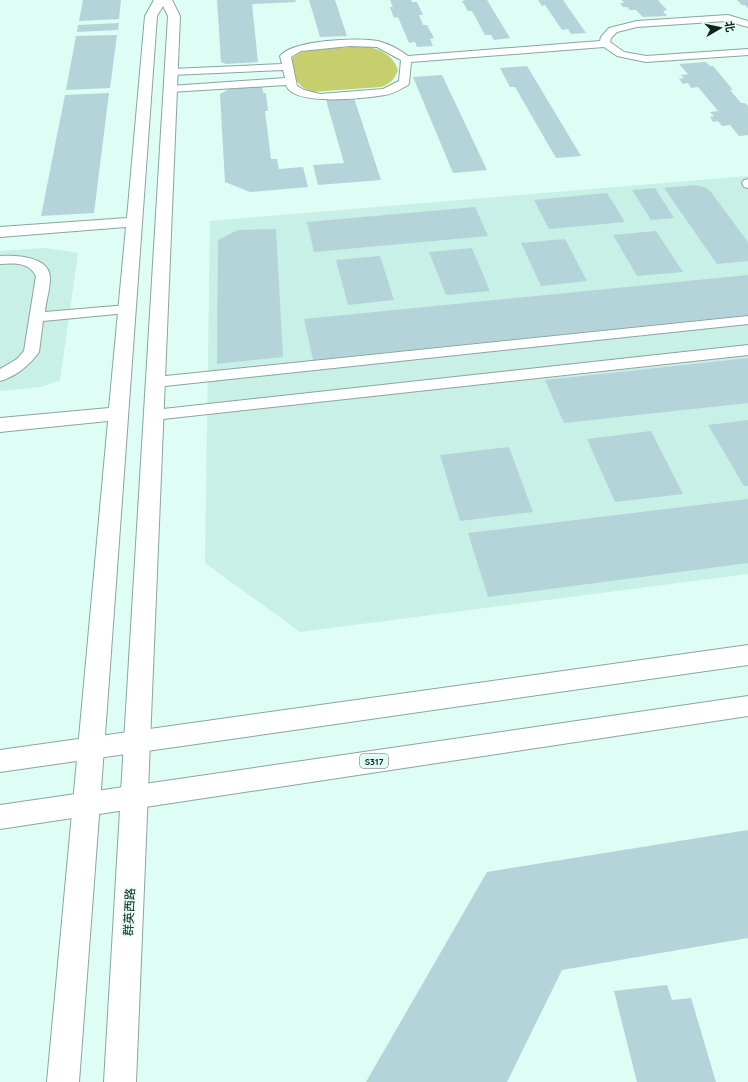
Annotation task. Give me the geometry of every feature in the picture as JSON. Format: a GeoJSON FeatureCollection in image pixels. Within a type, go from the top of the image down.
{"type":"FeatureCollection","features":[{"type":"Feature","properties":{"kind":"street"},"geometry":{"type":"LineString","coordinates":[[63,1082],[151,16],[160,0]]}},
{"type":"Feature","properties":{"kind":"street","name":"群英西路"},"geometry":{"type":"LineString","coordinates":[[120,1082],[174,16],[166,0]]}},
{"type":"Feature","properties":{"kind":"street"},"geometry":{"type":"LineString","coordinates":[[0,232],[134,222]]}},
{"type":"Feature","properties":{"kind":"street"},"geometry":{"type":"LineString","coordinates":[[0,425],[118,414]]}},
{"type":"Feature","properties":{"kind":"street"},"geometry":{"type":"LineString","coordinates":[[0,761],[748,656]]}},
{"type":"Feature","properties":{"kind":"street","name":"S317"},"geometry":{"type":"LineString","coordinates":[[0,817],[748,706]]}},
{"type":"Feature","properties":{"kind":"lane"},"geometry":{"type":"LineString","coordinates":[[748,24],[728,18],[637,24],[614,30],[606,37],[605,42],[621,54],[646,59],[748,52]]}},
{"type":"Feature","properties":{"kind":"lane"},"geometry":{"type":"LineString","coordinates":[[406,59],[404,82],[385,92],[320,97],[300,93],[292,87],[285,56],[290,51],[302,48],[361,43],[374,43],[389,48],[406,59],[607,44]]}},
{"type":"Feature","properties":{"kind":"lane"},"geometry":{"type":"LineString","coordinates":[[171,80],[287,67]]}},
{"type":"Feature","properties":{"kind":"lane"},"geometry":{"type":"LineString","coordinates":[[171,80],[291,81]]}},
{"type":"Feature","properties":{"kind":"lane"},"geometry":{"type":"LineString","coordinates":[[0,260],[13,259],[28,261],[41,271],[43,276],[31,352],[22,362],[0,376]]}},
{"type":"Feature","properties":{"kind":"lane"},"geometry":{"type":"LineString","coordinates":[[37,317],[127,309]]}},
{"type":"Feature","properties":{"kind":"lane"},"geometry":{"type":"LineString","coordinates":[[156,382],[748,320]]}},
{"type":"Feature","properties":{"kind":"lane"},"geometry":{"type":"LineString","coordinates":[[154,415],[748,350]]}},
{"type":"Feature","properties":{"kind":"shaded area"},"geometry":{"type":"Polygon","coordinates":[[[748,176],[748,574],[300,632],[205,563],[210,221],[748,176]]]}},
{"type":"Feature","properties":{"kind":"shaded area"},"geometry":{"type":"Polygon","coordinates":[[[45,248],[78,253],[60,380],[41,387],[0,391],[0,251],[45,248]]]}},
{"type":"Feature","properties":{"kind":"green space"},"geometry":{"type":"Polygon","coordinates":[[[367,46],[386,54],[396,65],[398,70],[395,76],[392,81],[384,86],[312,92],[301,86],[296,79],[292,58],[299,53],[307,50],[367,46]]]}},
{"type":"Feature","properties":{"kind":"building"},"geometry":{"type":"Polygon","coordinates":[[[83,0],[121,0],[119,19],[79,21],[83,0]]]}},
{"type":"Feature","properties":{"kind":"building"},"geometry":{"type":"Polygon","coordinates":[[[217,0],[295,0],[296,2],[252,4],[258,62],[226,64],[221,62],[217,0]]]}},
{"type":"Feature","properties":{"kind":"building"},"geometry":{"type":"Polygon","coordinates":[[[309,0],[335,0],[347,36],[320,37],[309,0]]]}},
{"type":"Feature","properties":{"kind":"building"},"geometry":{"type":"Polygon","coordinates":[[[390,0],[411,0],[412,2],[417,2],[423,15],[419,15],[423,25],[427,25],[434,38],[430,39],[433,46],[417,47],[415,42],[409,43],[398,17],[394,18],[390,7],[393,7],[390,0]]]}},
{"type":"Feature","properties":{"kind":"building"},"geometry":{"type":"Polygon","coordinates":[[[487,0],[510,38],[494,40],[491,35],[485,35],[472,11],[468,11],[462,1],[487,0]]]}},
{"type":"Feature","properties":{"kind":"building"},"geometry":{"type":"Polygon","coordinates":[[[538,0],[563,0],[586,33],[571,34],[568,29],[562,30],[545,5],[542,6],[538,0]]]}},
{"type":"Feature","properties":{"kind":"building"},"geometry":{"type":"Polygon","coordinates":[[[622,0],[658,0],[667,10],[663,11],[667,16],[643,17],[636,10],[630,10],[627,7],[623,7],[620,3],[624,3],[622,0]]]}},
{"type":"Feature","properties":{"kind":"building"},"geometry":{"type":"Polygon","coordinates":[[[737,0],[748,0],[748,8],[745,5],[742,5],[737,0]]]}},
{"type":"Feature","properties":{"kind":"building"},"geometry":{"type":"Polygon","coordinates":[[[119,23],[118,30],[77,32],[78,25],[119,23]]]}},
{"type":"Feature","properties":{"kind":"building"},"geometry":{"type":"Polygon","coordinates":[[[117,35],[110,88],[66,90],[76,36],[117,35]]]}},
{"type":"Feature","properties":{"kind":"building"},"geometry":{"type":"Polygon","coordinates":[[[706,62],[710,66],[713,66],[733,90],[730,90],[741,103],[745,103],[748,106],[748,135],[739,136],[730,125],[722,126],[718,121],[713,122],[710,117],[714,116],[710,112],[718,111],[698,87],[691,88],[688,83],[683,84],[679,79],[684,78],[681,75],[688,74],[679,64],[706,62]]]}},
{"type":"Feature","properties":{"kind":"building"},"geometry":{"type":"Polygon","coordinates":[[[527,66],[581,156],[556,158],[515,87],[510,87],[500,68],[527,66]]]}},
{"type":"Feature","properties":{"kind":"building"},"geometry":{"type":"Polygon","coordinates":[[[442,75],[487,170],[453,173],[413,77],[442,75]]]}},
{"type":"Feature","properties":{"kind":"building"},"geometry":{"type":"Polygon","coordinates":[[[262,86],[263,93],[266,93],[268,111],[265,111],[271,159],[277,159],[279,169],[303,167],[308,187],[250,192],[225,182],[220,94],[233,87],[262,86]]]}},
{"type":"Feature","properties":{"kind":"building"},"geometry":{"type":"Polygon","coordinates":[[[109,93],[94,213],[41,216],[65,95],[109,93]]]}},
{"type":"Feature","properties":{"kind":"building"},"geometry":{"type":"Polygon","coordinates":[[[354,98],[381,180],[318,185],[313,165],[344,163],[326,100],[354,98]]]}},
{"type":"Feature","properties":{"kind":"building"},"geometry":{"type":"Polygon","coordinates":[[[695,185],[705,187],[710,191],[748,242],[748,261],[717,264],[664,188],[695,185]]]}},
{"type":"Feature","properties":{"kind":"building"},"geometry":{"type":"Polygon","coordinates":[[[655,188],[674,218],[651,220],[632,190],[655,188]]]}},
{"type":"Feature","properties":{"kind":"building"},"geometry":{"type":"Polygon","coordinates":[[[607,193],[625,222],[549,229],[534,200],[607,193]]]}},
{"type":"Feature","properties":{"kind":"building"},"geometry":{"type":"Polygon","coordinates":[[[475,207],[488,236],[314,252],[307,222],[475,207]]]}},
{"type":"Feature","properties":{"kind":"building"},"geometry":{"type":"Polygon","coordinates":[[[276,229],[283,357],[217,364],[218,240],[238,230],[276,229]]]}},
{"type":"Feature","properties":{"kind":"building"},"geometry":{"type":"Polygon","coordinates":[[[656,231],[683,272],[637,276],[613,235],[656,231]]]}},
{"type":"Feature","properties":{"kind":"building"},"geometry":{"type":"Polygon","coordinates":[[[565,239],[587,281],[541,286],[521,243],[565,239]]]}},
{"type":"Feature","properties":{"kind":"building"},"geometry":{"type":"Polygon","coordinates":[[[472,248],[490,291],[446,295],[429,252],[472,248]]]}},
{"type":"Feature","properties":{"kind":"building"},"geometry":{"type":"Polygon","coordinates":[[[380,256],[394,300],[348,305],[336,260],[380,256]]]}},
{"type":"Feature","properties":{"kind":"building"},"geometry":{"type":"Polygon","coordinates":[[[748,275],[748,315],[313,360],[304,319],[748,275]]]}},
{"type":"Feature","properties":{"kind":"building"},"geometry":{"type":"Polygon","coordinates":[[[748,358],[748,403],[564,423],[545,380],[748,358]]]}},
{"type":"Feature","properties":{"kind":"building"},"geometry":{"type":"Polygon","coordinates":[[[748,420],[748,486],[744,486],[708,425],[748,420]]]}},
{"type":"Feature","properties":{"kind":"building"},"geometry":{"type":"Polygon","coordinates":[[[651,431],[683,494],[615,502],[587,439],[651,431]]]}},
{"type":"Feature","properties":{"kind":"building"},"geometry":{"type":"Polygon","coordinates":[[[509,447],[533,512],[460,521],[440,455],[509,447]]]}},
{"type":"Feature","properties":{"kind":"building"},"geometry":{"type":"Polygon","coordinates":[[[748,499],[748,563],[488,597],[468,533],[748,499]]]}},
{"type":"Feature","properties":{"kind":"building"},"geometry":{"type":"Polygon","coordinates":[[[748,830],[748,938],[562,970],[507,1082],[366,1082],[487,872],[748,830]]]}},
{"type":"Feature","properties":{"kind":"building"},"geometry":{"type":"Polygon","coordinates":[[[667,985],[672,1000],[691,998],[716,1082],[637,1082],[614,991],[667,985]]]}}]}
